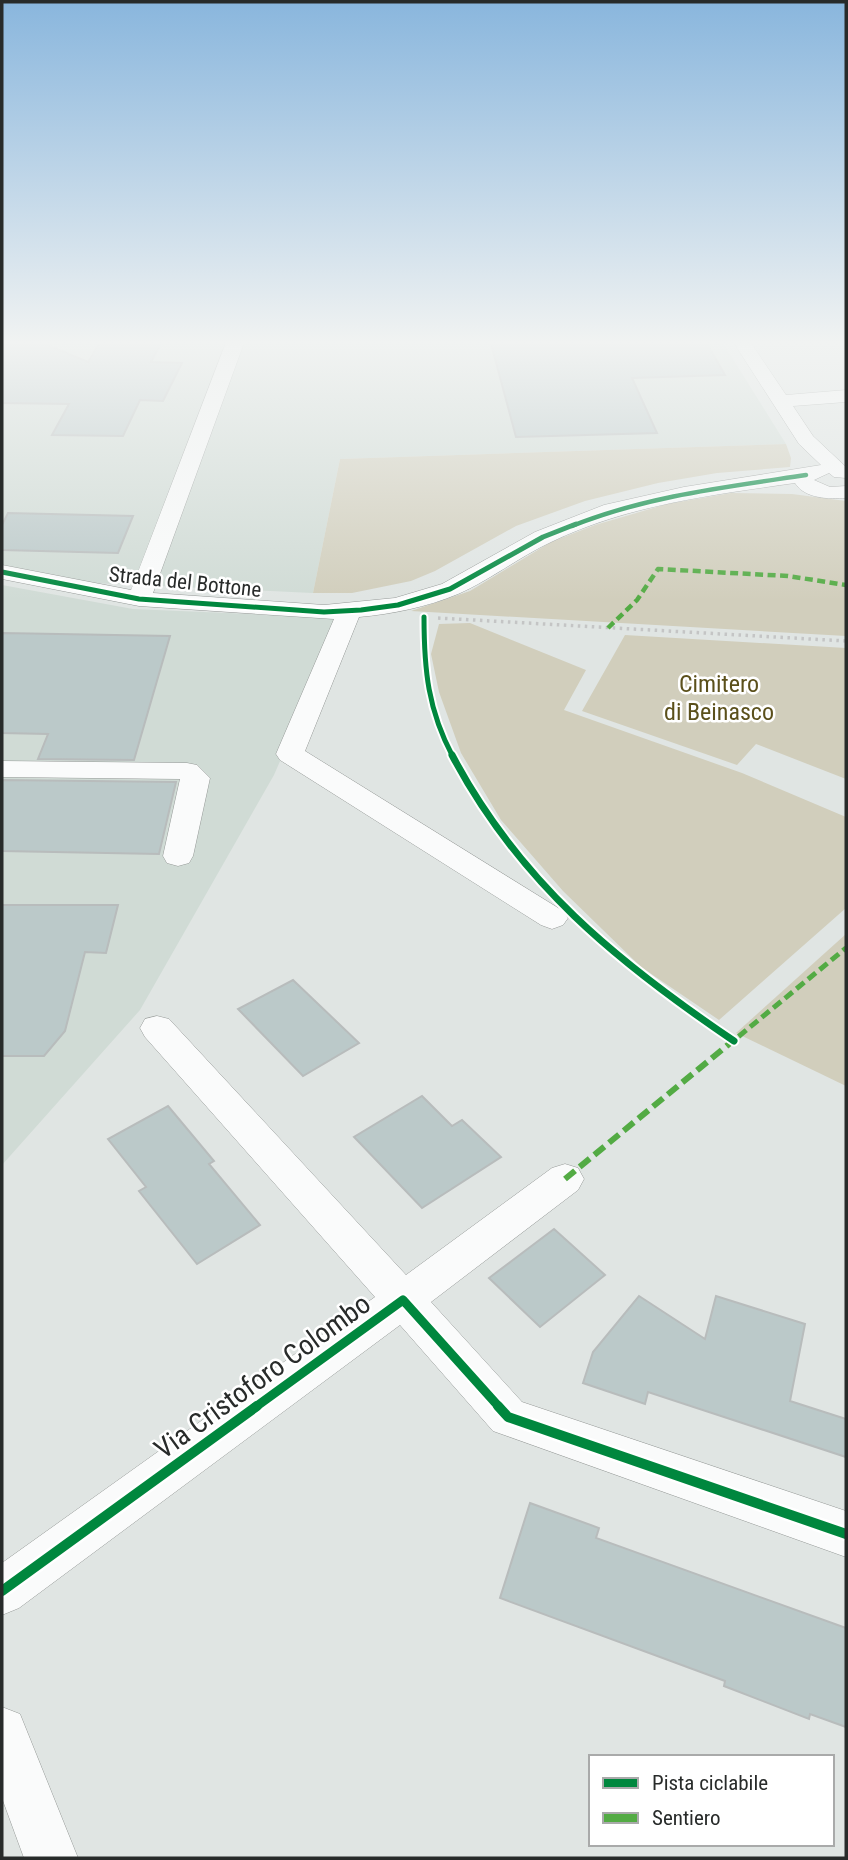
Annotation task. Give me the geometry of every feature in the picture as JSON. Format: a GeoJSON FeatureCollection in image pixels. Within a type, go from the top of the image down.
{"type":"FeatureCollection","features":[{"type":"Feature","properties":{"kind":"street"},"geometry":{"type":"LineString","coordinates":[[139,599],[203,427]]}},
{"type":"Feature","properties":{"kind":"street"},"geometry":{"type":"LineString","coordinates":[[797,427],[806,440],[844,480]]}},
{"type":"Feature","properties":{"kind":"street"},"geometry":{"type":"LineString","coordinates":[[806,440],[809,479]]}},
{"type":"Feature","properties":{"kind":"street","name":"Strada del Bottone"},"geometry":{"type":"LineString","coordinates":[[2,572],[139,599],[337,611],[398,604],[450,589],[474,578],[515,551],[577,523],[646,501],[729,486],[809,479],[828,493],[844,480]]}},
{"type":"Feature","properties":{"kind":"street"},"geometry":{"type":"LineString","coordinates":[[337,611],[290,754],[552,918]]}},
{"type":"Feature","properties":{"kind":"street"},"geometry":{"type":"LineString","coordinates":[[2,769],[187,771],[196,778],[178,856]]}},
{"type":"Feature","properties":{"kind":"street","name":"Via Cristoforo Colombo"},"geometry":{"type":"LineString","coordinates":[[157,1027],[508,1417],[846,1534]]}},
{"type":"Feature","properties":{"kind":"street","name":"Via Cristoforo Colombo"},"geometry":{"type":"LineString","coordinates":[[2,1591],[565,1179]]}},
{"type":"Feature","properties":{"kind":"street"},"geometry":{"type":"LineString","coordinates":[[2,1732],[51,1858]]}},
{"type":"Feature","properties":{"kind":"path"},"geometry":{"type":"LineString","coordinates":[[398,604],[413,616],[457,620],[846,640]]}},
{"type":"Feature","properties":{"kind":"shaded area"},"geometry":{"type":"Polygon","coordinates":[[[2,427],[775,427],[786,444],[340,459],[313,593],[93,583],[2,566],[2,427]]]}},
{"type":"Feature","properties":{"kind":"shaded area"},"geometry":{"type":"Polygon","coordinates":[[[2,585],[133,609],[342,618],[274,775],[140,1010],[2,1165],[2,585]]]}},
{"type":"Feature","properties":{"kind":"green space"},"geometry":{"type":"Polygon","coordinates":[[[786,444],[791,458],[790,467],[717,473],[658,483],[585,501],[516,526],[435,571],[411,581],[352,593],[313,593],[340,459],[786,444]]]}},
{"type":"Feature","properties":{"kind":"green space"},"geometry":{"type":"Polygon","coordinates":[[[731,493],[792,494],[846,501],[846,636],[411,611],[470,591],[551,542],[595,525],[667,504],[731,493]]]}},
{"type":"Feature","properties":{"kind":"green space"},"geometry":{"type":"Polygon","coordinates":[[[470,623],[586,670],[564,710],[742,773],[846,817],[846,908],[719,1020],[641,967],[563,891],[501,820],[461,753],[439,692],[431,654],[439,624],[470,623]]]}},
{"type":"Feature","properties":{"kind":"green space","name":"Cimitero di Beinasco"},"geometry":{"type":"Polygon","coordinates":[[[625,635],[846,648],[846,779],[756,744],[737,765],[582,711],[625,635]]]}},
{"type":"Feature","properties":{"kind":"green space"},"geometry":{"type":"Polygon","coordinates":[[[846,934],[846,1086],[736,1033],[846,934]]]}},
{"type":"Feature","properties":{"kind":"building"},"geometry":{"type":"Polygon","coordinates":[[[56,427],[127,427],[123,436],[52,435],[56,427]]]}},
{"type":"Feature","properties":{"kind":"building"},"geometry":{"type":"Polygon","coordinates":[[[513,427],[654,427],[657,433],[516,437],[513,427]]]}},
{"type":"Feature","properties":{"kind":"building"},"geometry":{"type":"Polygon","coordinates":[[[8,513],[133,516],[118,553],[2,550],[2,525],[8,513]]]}},
{"type":"Feature","properties":{"kind":"building"},"geometry":{"type":"Polygon","coordinates":[[[2,633],[170,636],[134,760],[38,759],[48,734],[2,733],[2,633]]]}},
{"type":"Feature","properties":{"kind":"building"},"geometry":{"type":"Polygon","coordinates":[[[2,780],[176,782],[159,854],[2,851],[2,780]]]}},
{"type":"Feature","properties":{"kind":"building"},"geometry":{"type":"Polygon","coordinates":[[[2,905],[118,905],[106,953],[85,952],[65,1031],[44,1056],[2,1056],[2,905]]]}},
{"type":"Feature","properties":{"kind":"building"},"geometry":{"type":"Polygon","coordinates":[[[293,980],[359,1043],[303,1076],[238,1009],[293,980]]]}},
{"type":"Feature","properties":{"kind":"building"},"geometry":{"type":"Polygon","coordinates":[[[422,1096],[452,1126],[462,1120],[501,1157],[422,1208],[354,1137],[422,1096]]]}},
{"type":"Feature","properties":{"kind":"building"},"geometry":{"type":"Polygon","coordinates":[[[168,1106],[214,1161],[209,1164],[260,1225],[197,1264],[139,1191],[146,1187],[108,1139],[168,1106]]]}},
{"type":"Feature","properties":{"kind":"building"},"geometry":{"type":"Polygon","coordinates":[[[554,1229],[605,1275],[540,1327],[489,1278],[554,1229]]]}},
{"type":"Feature","properties":{"kind":"building"},"geometry":{"type":"Polygon","coordinates":[[[639,1296],[705,1339],[716,1296],[805,1324],[790,1401],[846,1419],[846,1457],[648,1392],[645,1404],[583,1383],[593,1352],[639,1296]]]}},
{"type":"Feature","properties":{"kind":"building"},"geometry":{"type":"Polygon","coordinates":[[[530,1503],[599,1528],[596,1538],[846,1628],[846,1727],[810,1714],[809,1719],[724,1686],[725,1681],[500,1598],[530,1503]]]}},
{"type":"Feature","properties":{"kind":"marked path"},"geometry":{"type":"LineString","coordinates":[[608,628],[637,600],[658,569],[788,576],[846,585]]}},
{"type":"Feature","properties":{"kind":"marked path"},"geometry":{"type":"LineString","coordinates":[[565,1179],[846,948]]}},
{"type":"Feature","properties":{"kind":"cycle path"},"geometry":{"type":"LineString","coordinates":[[2,572],[139,599],[324,612],[361,610],[398,605],[450,589],[543,537],[612,510],[684,493],[806,475]]}},
{"type":"Feature","properties":{"kind":"cycle path"},"geometry":{"type":"LineString","coordinates":[[424,617],[427,676],[436,719],[460,770],[485,813],[513,852],[545,889],[615,955],[693,1014],[734,1041]]}},
{"type":"Feature","properties":{"kind":"cycle path"},"geometry":{"type":"LineString","coordinates":[[2,1591],[403,1300],[508,1417],[846,1534]]}}]}
